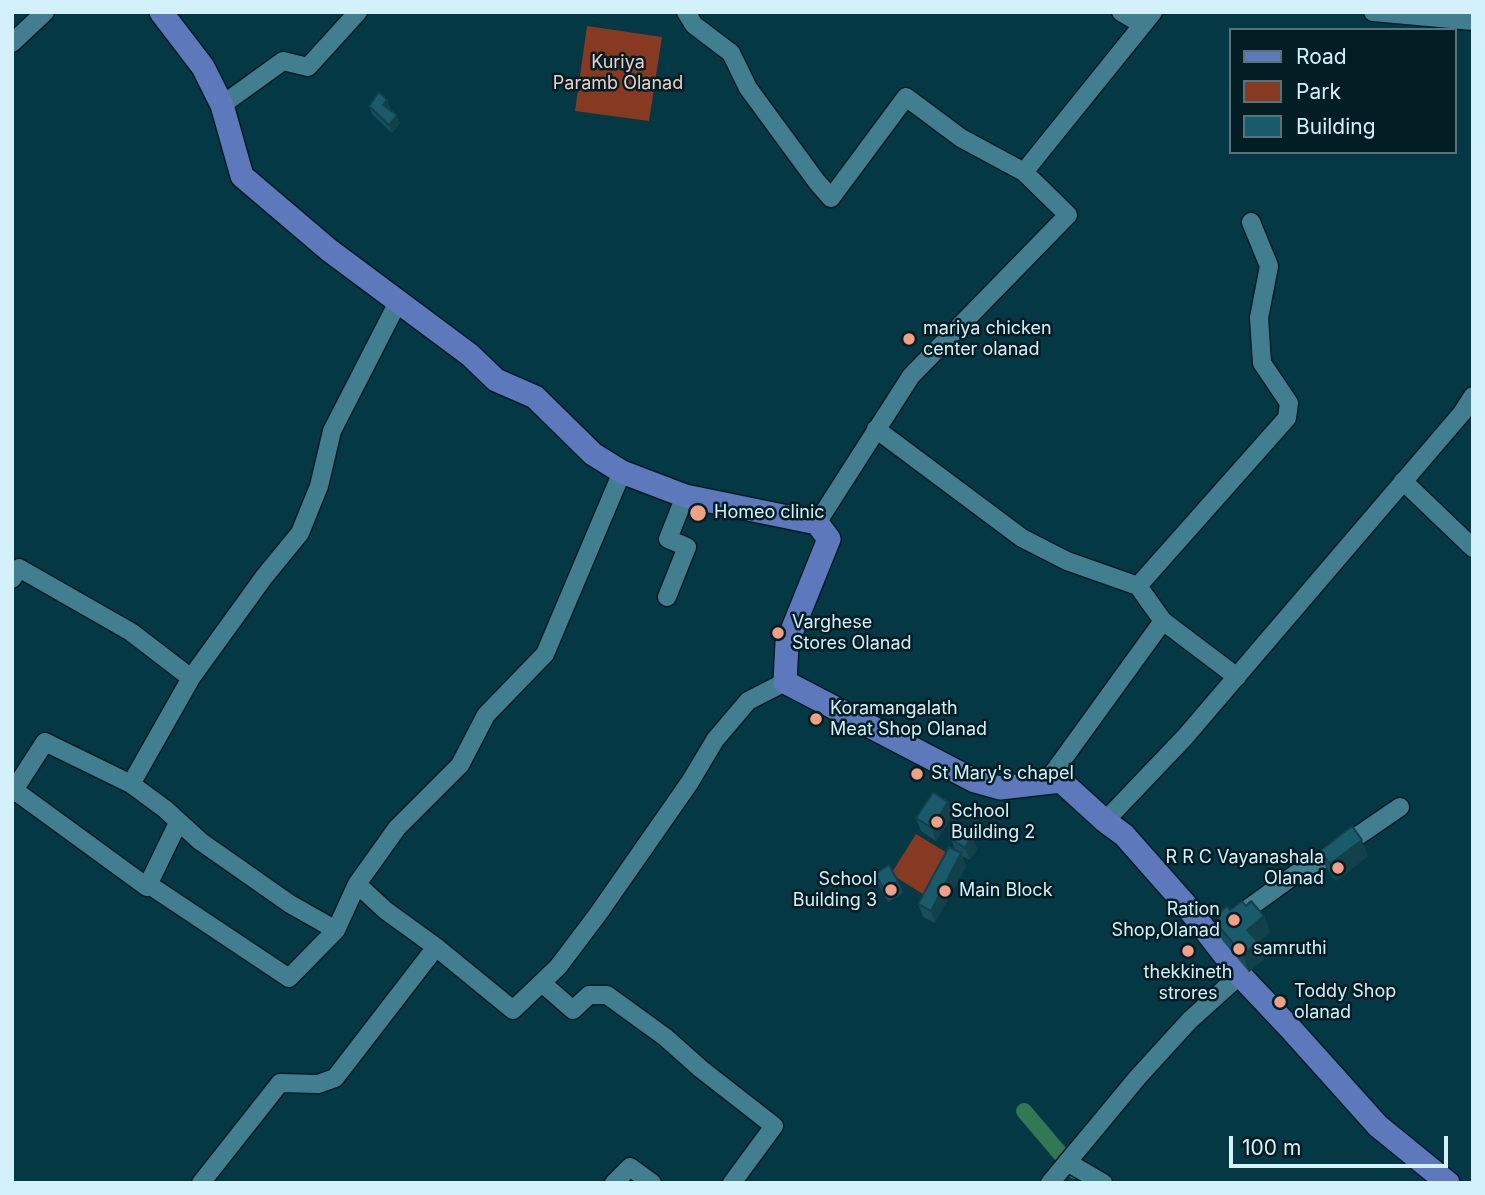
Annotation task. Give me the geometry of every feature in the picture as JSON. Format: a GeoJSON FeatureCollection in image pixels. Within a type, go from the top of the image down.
{"type":"FeatureCollection","features":[{"type":"Feature","properties":{"kind":"main road"},"geometry":{"type":"LineString","coordinates":[[161,12],[203,67],[222,105],[242,176],[329,250],[470,355],[496,380],[535,397],[593,454],[622,472],[685,496],[817,523],[829,539],[788,643],[785,682],[975,781],[1000,788],[1061,781],[1124,835],[1185,904],[1240,975],[1378,1126],[1448,1183]]}},
{"type":"Feature","properties":{"kind":"street"},"geometry":{"type":"LineString","coordinates":[[12,43],[45,12]]}},
{"type":"Feature","properties":{"kind":"street"},"geometry":{"type":"LineString","coordinates":[[222,105],[283,61],[308,67],[358,12]]}},
{"type":"Feature","properties":{"kind":"street"},"geometry":{"type":"LineString","coordinates":[[686,12],[694,25],[731,53],[748,88],[831,198],[906,97],[961,138],[1024,172],[1068,215],[911,376],[817,523]]}},
{"type":"Feature","properties":{"kind":"street"},"geometry":{"type":"LineString","coordinates":[[1024,172],[1148,19],[1121,12]]}},
{"type":"Feature","properties":{"kind":"street"},"geometry":{"type":"LineString","coordinates":[[1373,12],[1473,21]]}},
{"type":"Feature","properties":{"kind":"street"},"geometry":{"type":"LineString","coordinates":[[1138,586],[1287,418],[1289,403],[1262,363],[1259,318],[1269,265],[1251,222]]}},
{"type":"Feature","properties":{"kind":"street"},"geometry":{"type":"LineString","coordinates":[[131,784],[191,678],[264,577],[300,533],[319,486],[332,431],[398,302]]}},
{"type":"Feature","properties":{"kind":"street"},"geometry":{"type":"LineString","coordinates":[[1105,821],[1185,737],[1237,677],[1462,413],[1473,396]]}},
{"type":"Feature","properties":{"kind":"street"},"geometry":{"type":"LineString","coordinates":[[876,429],[1022,538],[1067,561],[1138,586],[1163,621],[1237,677]]}},
{"type":"Feature","properties":{"kind":"street"},"geometry":{"type":"LineString","coordinates":[[148,884],[289,978],[336,930],[357,884],[397,828],[460,765],[486,715],[545,654],[622,472]]}},
{"type":"Feature","properties":{"kind":"street"},"geometry":{"type":"LineString","coordinates":[[1403,481],[1473,548]]}},
{"type":"Feature","properties":{"kind":"street"},"geometry":{"type":"LineString","coordinates":[[667,597],[687,547],[668,539],[685,496]]}},
{"type":"Feature","properties":{"kind":"street"},"geometry":{"type":"LineString","coordinates":[[12,579],[19,568],[131,632],[191,678]]}},
{"type":"Feature","properties":{"kind":"street"},"geometry":{"type":"LineString","coordinates":[[1061,781],[1053,773],[1163,621]]}},
{"type":"Feature","properties":{"kind":"street"},"geometry":{"type":"LineString","coordinates":[[357,884],[385,910],[436,947],[513,1010],[558,967],[598,914],[690,782],[715,740],[748,701],[785,682]]}},
{"type":"Feature","properties":{"kind":"street"},"geometry":{"type":"LineString","coordinates":[[178,823],[147,887],[13,791],[45,742],[131,784],[165,809],[200,842],[290,904],[336,930]]}},
{"type":"Feature","properties":{"kind":"street"},"geometry":{"type":"LineString","coordinates":[[1210,936],[1304,868],[1324,859],[1400,807]]}},
{"type":"Feature","properties":{"kind":"street"},"geometry":{"type":"LineString","coordinates":[[201,1183],[280,1083],[318,1084],[335,1078],[436,947]]}},
{"type":"Feature","properties":{"kind":"street"},"geometry":{"type":"LineString","coordinates":[[1050,1183],[1190,1020],[1240,975]]}},
{"type":"Feature","properties":{"kind":"street"},"geometry":{"type":"LineString","coordinates":[[542,983],[573,1010],[589,995],[607,995],[665,1037],[774,1126],[732,1183]]}},
{"type":"Feature","properties":{"kind":"street"},"geometry":{"type":"LineString","coordinates":[[1068,1162],[1103,1183]]}},
{"type":"Feature","properties":{"kind":"street"},"geometry":{"type":"LineString","coordinates":[[614,1183],[630,1167],[652,1183]]}},
{"type":"Feature","properties":{"kind":"green space","name":"Kuriya Paramb Olanad"},"geometry":{"type":"Polygon","coordinates":[[[587,26],[662,37],[649,121],[575,111],[587,26]]]}},
{"type":"Feature","properties":{"kind":"green space"},"geometry":{"type":"Polygon","coordinates":[[[916,834],[952,856],[926,896],[891,874],[916,834]]]}},
{"type":"Feature","properties":{"kind":"building"},"geometry":{"type":"Polygon","coordinates":[[[379,92],[387,100],[383,105],[397,115],[389,125],[369,106],[379,92]]]}},
{"type":"Feature","properties":{"kind":"building"},"geometry":{"type":"Polygon","coordinates":[[[933,792],[948,802],[932,828],[916,818],[933,792]]]}},
{"type":"Feature","properties":{"kind":"building"},"geometry":{"type":"Polygon","coordinates":[[[1352,826],[1362,840],[1330,864],[1320,851],[1352,826]]]}},
{"type":"Feature","properties":{"kind":"building"},"geometry":{"type":"Polygon","coordinates":[[[958,828],[972,836],[965,848],[951,839],[958,828]]]}},
{"type":"Feature","properties":{"kind":"building"},"geometry":{"type":"Polygon","coordinates":[[[949,847],[961,853],[931,911],[918,904],[949,847]]]}},
{"type":"Feature","properties":{"kind":"building"},"geometry":{"type":"Polygon","coordinates":[[[889,865],[898,881],[884,889],[875,874],[889,865]]]}},
{"type":"Feature","properties":{"kind":"building"},"geometry":{"type":"Polygon","coordinates":[[[1242,901],[1246,906],[1251,901],[1264,916],[1247,930],[1258,942],[1243,955],[1216,923],[1219,920],[1216,916],[1227,906],[1230,910],[1242,901]]]}},
{"type":"Feature","properties":{"kind":"waterway"},"geometry":{"type":"LineString","coordinates":[[1024,1111],[1075,1171]]}},
{"type":"Feature","properties":{"kind":"place","name":"mariya chicken center olanad"},"geometry":{"type":"Point","coordinates":[909,339]}},
{"type":"Feature","properties":{"kind":"place","name":"Homeo clinic"},"geometry":{"type":"Point","coordinates":[698,513]}},
{"type":"Feature","properties":{"kind":"place","name":"Varghese Stores Olanad"},"geometry":{"type":"Point","coordinates":[778,633]}},
{"type":"Feature","properties":{"kind":"place","name":"Koramangalath Meat Shop Olanad"},"geometry":{"type":"Point","coordinates":[816,719]}},
{"type":"Feature","properties":{"kind":"place","name":"St Mary's chapel"},"geometry":{"type":"Point","coordinates":[917,774]}},
{"type":"Feature","properties":{"kind":"place","name":"School Building 2"},"geometry":{"type":"Point","coordinates":[937,822]}},
{"type":"Feature","properties":{"kind":"place","name":"R R C Vayanashala Olanad"},"geometry":{"type":"Point","coordinates":[1338,868]}},
{"type":"Feature","properties":{"kind":"place","name":"School Building 3"},"geometry":{"type":"Point","coordinates":[891,890]}},
{"type":"Feature","properties":{"kind":"place","name":"Main Block"},"geometry":{"type":"Point","coordinates":[945,891]}},
{"type":"Feature","properties":{"kind":"place","name":"Ration Shop,Olanad"},"geometry":{"type":"Point","coordinates":[1234,920]}},
{"type":"Feature","properties":{"kind":"place","name":"samruthi"},"geometry":{"type":"Point","coordinates":[1239,949]}},
{"type":"Feature","properties":{"kind":"place","name":"thekkineth strores"},"geometry":{"type":"Point","coordinates":[1188,951]}},
{"type":"Feature","properties":{"kind":"place","name":"Toddy Shop olanad"},"geometry":{"type":"Point","coordinates":[1280,1002]}}]}
